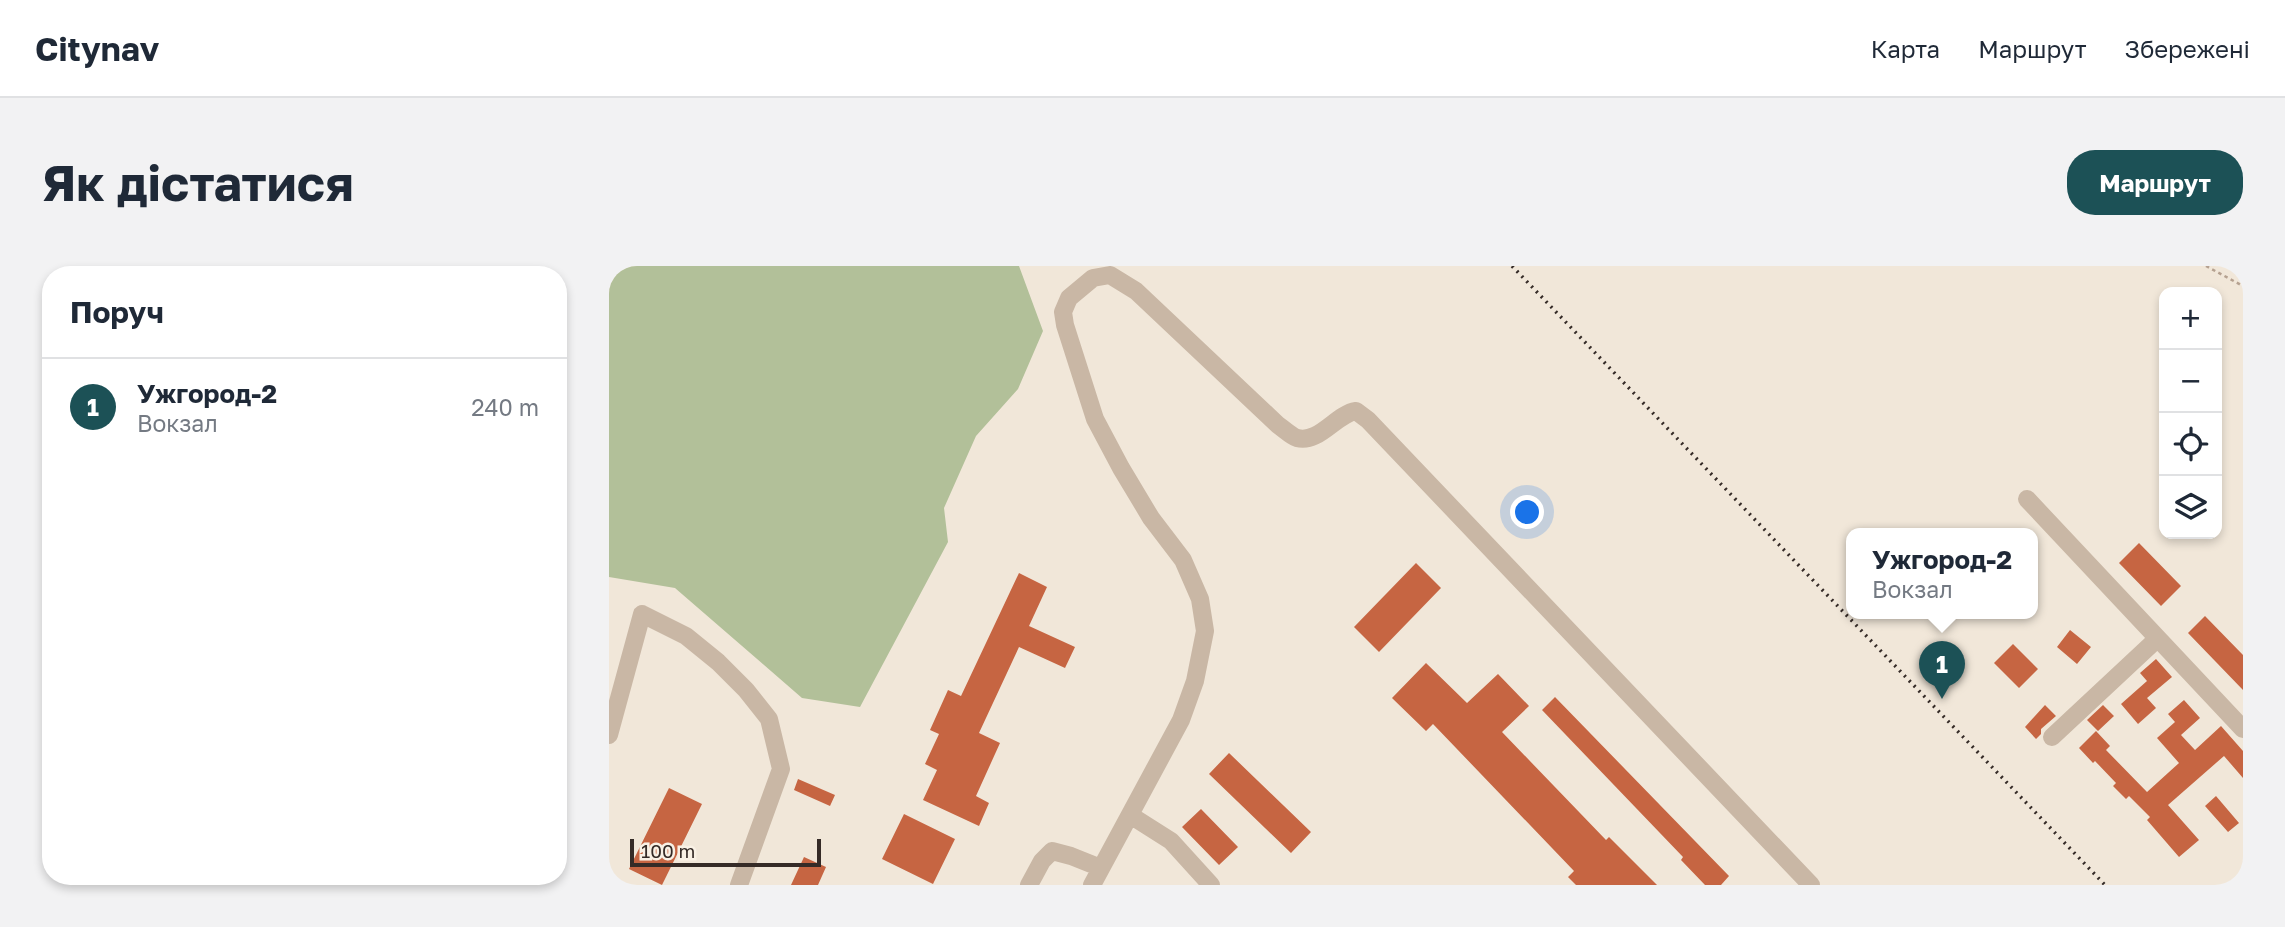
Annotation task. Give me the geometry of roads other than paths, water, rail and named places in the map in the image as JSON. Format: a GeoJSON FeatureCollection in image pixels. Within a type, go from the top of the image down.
{"type":"FeatureCollection","features":[{"type":"Feature","properties":{"kind":"street"},"geometry":{"type":"LineString","coordinates":[[1092,885],[1181,720],[1195,681],[1205,631],[1201,599],[1183,560],[1151,518],[1095,419],[1065,325],[1062,312],[1069,298],[1093,278],[1110,275],[1136,291],[1278,425],[1297,438],[1311,438],[1347,412],[1356,411],[1368,420],[1811,885]]}},
{"type":"Feature","properties":{"kind":"street"},"geometry":{"type":"LineString","coordinates":[[2027,499],[2243,729]]}},
{"type":"Feature","properties":{"kind":"street"},"geometry":{"type":"LineString","coordinates":[[609,735],[642,614],[686,636],[746,690],[769,719],[781,769],[739,885]]}},
{"type":"Feature","properties":{"kind":"street"},"geometry":{"type":"LineString","coordinates":[[2052,737],[2157,639]]}},
{"type":"Feature","properties":{"kind":"street"},"geometry":{"type":"LineString","coordinates":[[1130,815],[1171,841],[1211,885]]}},
{"type":"Feature","properties":{"kind":"street"},"geometry":{"type":"LineString","coordinates":[[1029,885],[1042,860],[1052,851],[1101,868]]}},
{"type":"Feature","properties":{"kind":"railway"},"geometry":{"type":"LineString","coordinates":[[1512,266],[1846,615]]}},
{"type":"Feature","properties":{"kind":"railway"},"geometry":{"type":"LineString","coordinates":[[1850,619],[2105,885]]}},
{"type":"Feature","properties":{"kind":"place","name":"Ужгород-2"},"geometry":{"type":"Point","coordinates":[1942,699]}}]}
